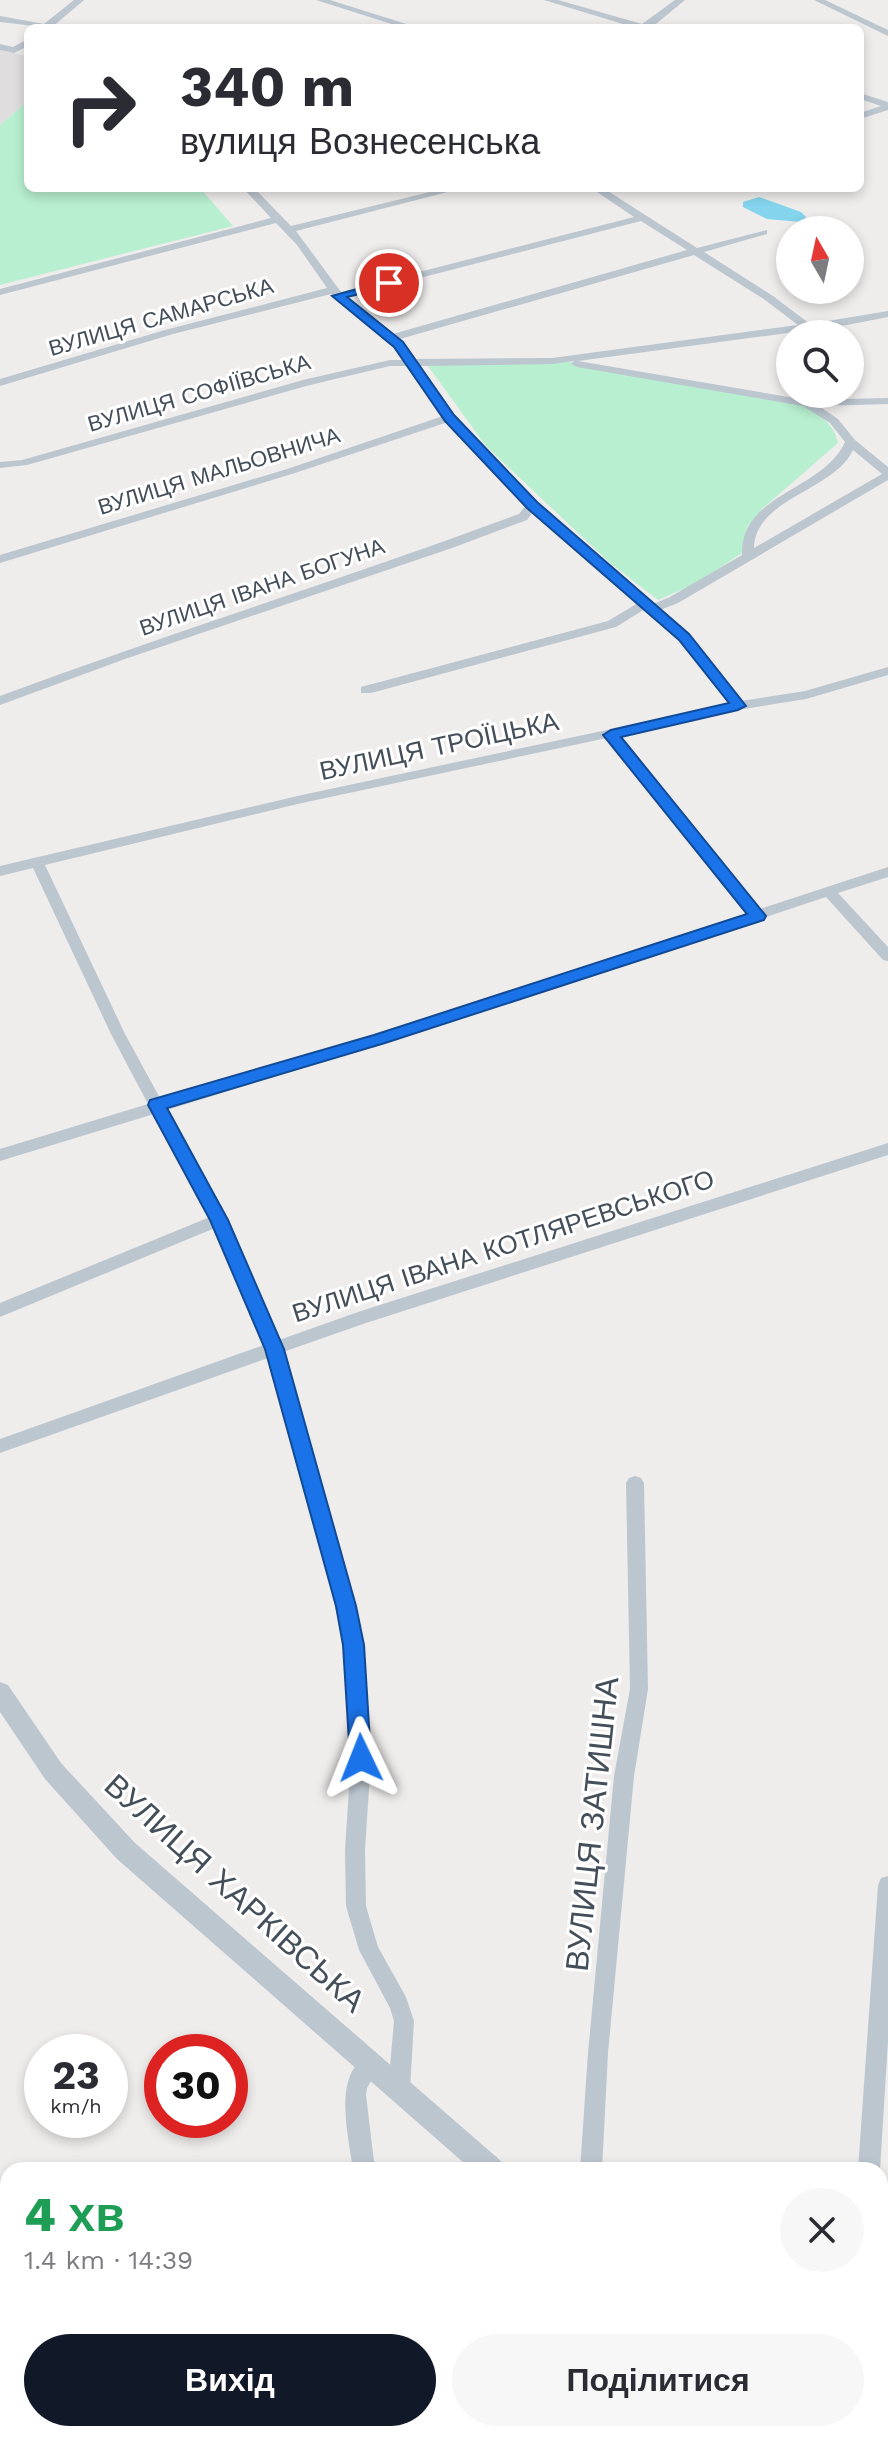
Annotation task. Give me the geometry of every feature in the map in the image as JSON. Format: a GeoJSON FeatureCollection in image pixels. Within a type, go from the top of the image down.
{"type":"FeatureCollection","features":[{"type":"Feature","properties":{"kind":"street"},"geometry":{"type":"LineString","coordinates":[[63,0],[78,1]]}},
{"type":"Feature","properties":{"kind":"street"},"geometry":{"type":"LineString","coordinates":[[320,0],[401,24]]}},
{"type":"Feature","properties":{"kind":"street"},"geometry":{"type":"LineString","coordinates":[[548,0],[630,24]]}},
{"type":"Feature","properties":{"kind":"street"},"geometry":{"type":"LineString","coordinates":[[649,24],[681,0]]}},
{"type":"Feature","properties":{"kind":"street"},"geometry":{"type":"LineString","coordinates":[[818,0],[888,33]]}},
{"type":"Feature","properties":{"kind":"street"},"geometry":{"type":"LineString","coordinates":[[51,24],[78,1]]}},
{"type":"Feature","properties":{"kind":"street"},"geometry":{"type":"LineString","coordinates":[[0,19],[26,24]]}},
{"type":"Feature","properties":{"kind":"street"},"geometry":{"type":"LineString","coordinates":[[0,47],[14,50],[24,44]]}},
{"type":"Feature","properties":{"kind":"street"},"geometry":{"type":"LineString","coordinates":[[864,97],[888,106]]}},
{"type":"Feature","properties":{"kind":"street"},"geometry":{"type":"LineString","coordinates":[[864,115],[888,106]]}},
{"type":"Feature","properties":{"kind":"street"},"geometry":{"type":"LineString","coordinates":[[252,192],[289,230],[335,293],[392,338],[450,418],[532,505],[684,637],[738,706]]}},
{"type":"Feature","properties":{"kind":"street"},"geometry":{"type":"LineString","coordinates":[[289,230],[442,192]]}},
{"type":"Feature","properties":{"kind":"street"},"geometry":{"type":"LineString","coordinates":[[603,192],[769,298],[798,320]]}},
{"type":"Feature","properties":{"kind":"street","name":"ВУЛИЦЯ САМАРСЬКА"},"geometry":{"type":"LineString","coordinates":[[0,383],[169,332],[644,217]]}},
{"type":"Feature","properties":{"kind":"street"},"geometry":{"type":"LineString","coordinates":[[0,292],[278,219]]}},
{"type":"Feature","properties":{"kind":"street"},"geometry":{"type":"LineString","coordinates":[[392,338],[763,232]]}},
{"type":"Feature","properties":{"kind":"street"},"geometry":{"type":"LineString","coordinates":[[851,320],[888,314]]}},
{"type":"Feature","properties":{"kind":"street"},"geometry":{"type":"LineString","coordinates":[[552,361],[776,331]]}},
{"type":"Feature","properties":{"kind":"street","name":"ВУЛИЦЯ СОФІЇВСЬКА"},"geometry":{"type":"LineString","coordinates":[[0,465],[23,463],[373,366],[409,361],[552,361]]}},
{"type":"Feature","properties":{"kind":"street"},"geometry":{"type":"LineString","coordinates":[[552,361],[776,398]]}},
{"type":"Feature","properties":{"kind":"street"},"geometry":{"type":"LineString","coordinates":[[864,403],[888,401]]}},
{"type":"Feature","properties":{"kind":"street"},"geometry":{"type":"LineString","coordinates":[[366,690],[612,624],[649,606],[674,600],[888,474],[851,442],[834,421],[814,408]]}},
{"type":"Feature","properties":{"kind":"street","name":"ВУЛИЦЯ МАЛЬОВНИЧА"},"geometry":{"type":"LineString","coordinates":[[0,559],[291,471],[450,418]]}},
{"type":"Feature","properties":{"kind":"street"},"geometry":{"type":"LineString","coordinates":[[748,556],[749,535],[764,516],[783,499],[835,465],[847,453],[851,442]]}},
{"type":"Feature","properties":{"kind":"street","name":"ВУЛИЦЯ ІВАНА БОГУНА"},"geometry":{"type":"LineString","coordinates":[[0,701],[120,656],[461,541],[523,517],[532,505]]}},
{"type":"Feature","properties":{"kind":"street","name":"ВУЛИЦЯ ТРОЇЦЬКА"},"geometry":{"type":"LineString","coordinates":[[0,871],[302,799],[738,706],[806,695],[888,671]]}},
{"type":"Feature","properties":{"kind":"street"},"geometry":{"type":"LineString","coordinates":[[611,735],[758,916]]}},
{"type":"Feature","properties":{"kind":"street"},"geometry":{"type":"LineString","coordinates":[[37,862],[118,1034],[219,1220],[274,1349],[329,1542],[353,1645],[361,1758],[355,1850],[356,1906],[369,1950],[399,2004],[404,2021],[399,2089]]}},
{"type":"Feature","properties":{"kind":"street"},"geometry":{"type":"LineString","coordinates":[[0,1155],[379,1039],[888,872]]}},
{"type":"Feature","properties":{"kind":"street"},"geometry":{"type":"LineString","coordinates":[[830,893],[888,956]]}},
{"type":"Feature","properties":{"kind":"street","name":"ВУЛИЦЯ ІВАНА КОТЛЯРЕВСЬКОГО"},"geometry":{"type":"LineString","coordinates":[[0,1446],[274,1349],[635,1229],[884,1155]]}},
{"type":"Feature","properties":{"kind":"street"},"geometry":{"type":"LineString","coordinates":[[0,1310],[219,1220]]}},
{"type":"Feature","properties":{"kind":"street","name":"ВУЛИЦЯ ЗАТИШНА"},"geometry":{"type":"LineString","coordinates":[[592,2162],[598,2053],[624,1776],[639,1689],[635,1483]]}},
{"type":"Feature","properties":{"kind":"street","name":"ВУЛИЦЯ ХАРКІВСЬКА"},"geometry":{"type":"LineString","coordinates":[[0,1692],[53,1771],[126,1851],[483,2162]]}},
{"type":"Feature","properties":{"kind":"street"},"geometry":{"type":"LineString","coordinates":[[870,2162],[888,1885]]}},
{"type":"Feature","properties":{"kind":"street"},"geometry":{"type":"LineString","coordinates":[[363,2162],[355,2095],[357,2084],[370,2065]]}},
{"type":"Feature","properties":{"kind":"shaded area"},"geometry":{"type":"Polygon","coordinates":[[[0,50],[24,55],[24,104],[0,125],[0,50]]]}},
{"type":"Feature","properties":{"kind":"green space"},"geometry":{"type":"Polygon","coordinates":[[[24,104],[24,192],[203,192],[233,226],[0,285],[0,125],[24,104]]]}},
{"type":"Feature","properties":{"kind":"green space"},"geometry":{"type":"Polygon","coordinates":[[[555,359],[776,399],[776,408],[807,408],[822,418],[832,429],[838,443],[762,509],[747,527],[742,553],[695,584],[658,600],[609,562],[486,446],[428,366],[432,360],[555,359]]]}},
{"type":"Feature","properties":{"kind":"water"},"geometry":{"type":"Polygon","coordinates":[[[759,197],[805,216],[767,219],[743,207],[743,202],[759,197]]]}},
{"type":"Feature","properties":{"kind":"route"},"geometry":{"type":"LineString","coordinates":[[361,1758],[359,1705],[346,1606],[274,1349],[219,1220],[157,1105],[379,1039],[758,916],[611,735],[738,706],[684,637],[532,505],[450,418],[425,386],[399,344],[338,296],[389,283]]}}]}
